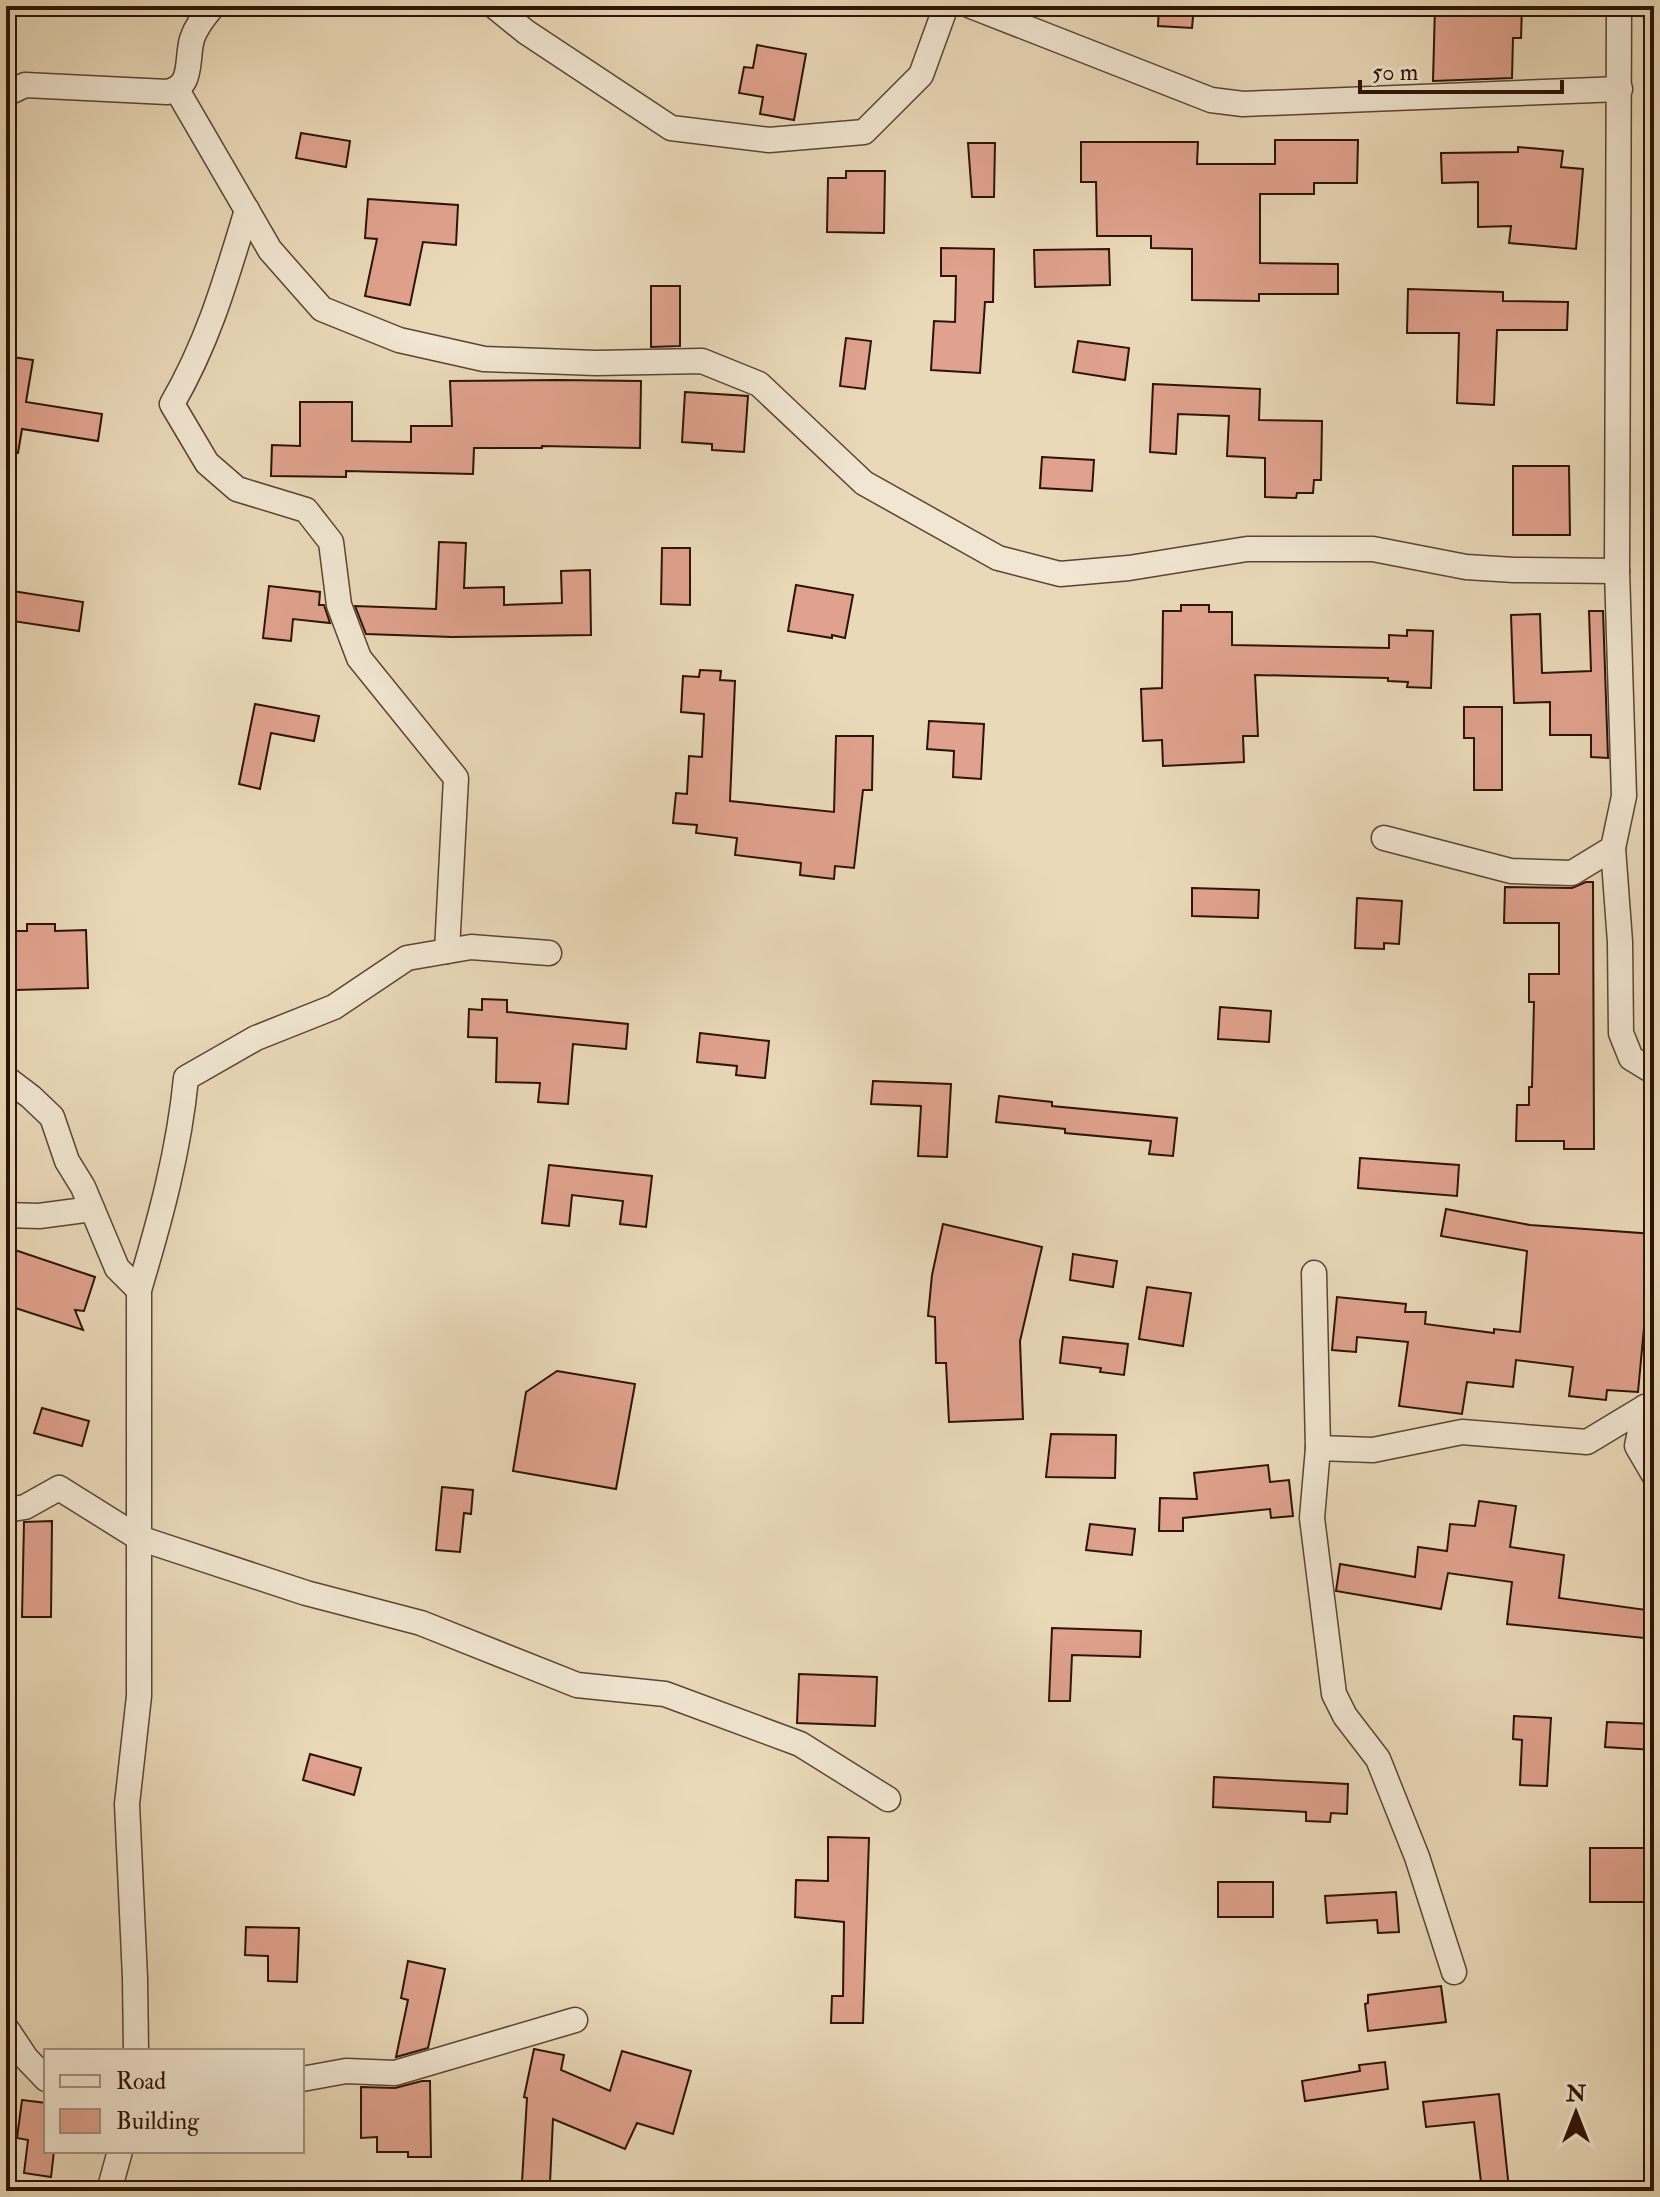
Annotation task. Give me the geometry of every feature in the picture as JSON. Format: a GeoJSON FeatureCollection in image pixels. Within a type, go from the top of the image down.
{"type":"FeatureCollection","features":[{"type":"Feature","properties":{"kind":"street"},"geometry":{"type":"LineString","coordinates":[[7,90],[25,85],[177,90],[185,83],[192,39],[199,23],[213,6]]}},
{"type":"Feature","properties":{"kind":"street"},"geometry":{"type":"LineString","coordinates":[[494,6],[526,32],[671,128],[769,140],[864,132],[921,75],[946,6]]}},
{"type":"Feature","properties":{"kind":"street"},"geometry":{"type":"LineString","coordinates":[[971,6],[1211,100],[1243,104],[1620,89]]}},
{"type":"Feature","properties":{"kind":"street"},"geometry":{"type":"LineString","coordinates":[[1619,6],[1617,571],[1624,796],[1613,848],[1620,942],[1621,1033],[1631,1058],[1654,1072]]}},
{"type":"Feature","properties":{"kind":"street"},"geometry":{"type":"LineString","coordinates":[[177,90],[270,250],[322,309],[399,340],[484,359],[596,363],[702,361],[759,384],[864,483],[998,558],[1060,574],[1129,568],[1247,549],[1373,549],[1466,567],[1617,571]]}},
{"type":"Feature","properties":{"kind":"street"},"geometry":{"type":"LineString","coordinates":[[247,210],[214,317],[192,369],[172,404],[207,463],[237,489],[306,510],[331,542],[339,605],[359,658],[456,778],[447,951]]}},
{"type":"Feature","properties":{"kind":"street"},"geometry":{"type":"LineString","coordinates":[[1384,838],[1511,871],[1572,873],[1613,848]]}},
{"type":"Feature","properties":{"kind":"street"},"geometry":{"type":"LineString","coordinates":[[136,2049],[127,1804],[139,1696],[139,1290],[158,1228],[181,1129],[186,1078],[256,1038],[334,1007],[407,958],[471,947],[549,953]]}},
{"type":"Feature","properties":{"kind":"street"},"geometry":{"type":"LineString","coordinates":[[6,1078],[52,1117],[67,1161],[83,1187],[117,1268],[139,1290]]}},
{"type":"Feature","properties":{"kind":"street"},"geometry":{"type":"LineString","coordinates":[[6,1215],[39,1216],[92,1209]]}},
{"type":"Feature","properties":{"kind":"street"},"geometry":{"type":"LineString","coordinates":[[1314,1273],[1318,1448],[1312,1518],[1334,1694],[1345,1716],[1378,1759],[1417,1857],[1454,1972]]}},
{"type":"Feature","properties":{"kind":"street"},"geometry":{"type":"LineString","coordinates":[[1318,1448],[1373,1450],[1462,1432],[1587,1442],[1649,1406]]}},
{"type":"Feature","properties":{"kind":"street"},"geometry":{"type":"LineString","coordinates":[[1649,1406],[1637,1446],[1654,1475]]}},
{"type":"Feature","properties":{"kind":"street"},"geometry":{"type":"LineString","coordinates":[[6,1510],[25,1507],[59,1488],[139,1538],[306,1593],[421,1623],[577,1685],[665,1694],[800,1744],[888,1799]]}},
{"type":"Feature","properties":{"kind":"street"},"geometry":{"type":"LineString","coordinates":[[304,2079],[346,2071],[395,2073],[575,2020]]}},
{"type":"Feature","properties":{"kind":"street"},"geometry":{"type":"LineString","coordinates":[[6,2028],[26,2058],[44,2077]]}},
{"type":"Feature","properties":{"kind":"street"},"geometry":{"type":"LineString","coordinates":[[109,2191],[119,2153]]}},
{"type":"Feature","properties":{"kind":"building"},"geometry":{"type":"Polygon","coordinates":[[[1159,6],[1194,6],[1192,28],[1158,26],[1159,6]]]}},
{"type":"Feature","properties":{"kind":"building"},"geometry":{"type":"Polygon","coordinates":[[[1435,6],[1522,6],[1521,38],[1513,38],[1512,78],[1433,81],[1435,6]]]}},
{"type":"Feature","properties":{"kind":"building"},"geometry":{"type":"Polygon","coordinates":[[[757,45],[806,54],[794,120],[760,114],[763,97],[739,93],[744,67],[753,68],[757,45]]]}},
{"type":"Feature","properties":{"kind":"building"},"geometry":{"type":"Polygon","coordinates":[[[301,133],[350,141],[346,167],[296,158],[301,133]]]}},
{"type":"Feature","properties":{"kind":"building"},"geometry":{"type":"Polygon","coordinates":[[[1275,140],[1358,140],[1357,183],[1314,183],[1314,194],[1260,194],[1260,263],[1338,264],[1338,294],[1259,294],[1259,301],[1192,300],[1192,249],[1151,248],[1151,236],[1097,236],[1096,182],[1081,182],[1081,142],[1198,142],[1197,164],[1275,164],[1275,140]]]}},
{"type":"Feature","properties":{"kind":"building"},"geometry":{"type":"Polygon","coordinates":[[[968,143],[995,143],[994,197],[972,197],[968,143]]]}},
{"type":"Feature","properties":{"kind":"building"},"geometry":{"type":"Polygon","coordinates":[[[1518,147],[1563,151],[1561,167],[1583,169],[1576,249],[1509,243],[1511,226],[1478,227],[1478,182],[1442,183],[1441,153],[1518,152],[1518,147]]]}},
{"type":"Feature","properties":{"kind":"building"},"geometry":{"type":"Polygon","coordinates":[[[846,171],[885,171],[884,233],[827,232],[828,178],[846,178],[846,171]]]}},
{"type":"Feature","properties":{"kind":"building"},"geometry":{"type":"Polygon","coordinates":[[[368,199],[458,205],[456,245],[423,242],[410,305],[365,296],[377,239],[365,238],[368,199]]]}},
{"type":"Feature","properties":{"kind":"building"},"geometry":{"type":"Polygon","coordinates":[[[941,248],[994,249],[993,302],[985,302],[980,373],[931,370],[934,321],[955,322],[956,276],[941,276],[941,248]]]}},
{"type":"Feature","properties":{"kind":"building"},"geometry":{"type":"Polygon","coordinates":[[[1109,249],[1110,285],[1035,287],[1034,250],[1109,249]]]}},
{"type":"Feature","properties":{"kind":"building"},"geometry":{"type":"Polygon","coordinates":[[[651,286],[680,286],[680,346],[651,347],[651,286]]]}},
{"type":"Feature","properties":{"kind":"building"},"geometry":{"type":"Polygon","coordinates":[[[1408,289],[1503,292],[1503,301],[1568,302],[1567,330],[1497,330],[1494,405],[1457,403],[1459,333],[1407,333],[1408,289]]]}},
{"type":"Feature","properties":{"kind":"building"},"geometry":{"type":"Polygon","coordinates":[[[846,338],[871,341],[865,389],[840,386],[846,338]]]}},
{"type":"Feature","properties":{"kind":"building"},"geometry":{"type":"Polygon","coordinates":[[[1078,341],[1129,348],[1125,380],[1073,372],[1078,341]]]}},
{"type":"Feature","properties":{"kind":"building"},"geometry":{"type":"Polygon","coordinates":[[[6,356],[33,360],[26,402],[102,414],[98,441],[22,429],[18,453],[6,452],[6,356]]]}},
{"type":"Feature","properties":{"kind":"building"},"geometry":{"type":"Polygon","coordinates":[[[450,381],[641,381],[640,448],[474,448],[473,474],[346,471],[346,477],[271,476],[272,445],[300,446],[300,402],[352,402],[352,441],[411,442],[411,426],[452,426],[450,381]]]}},
{"type":"Feature","properties":{"kind":"building"},"geometry":{"type":"Polygon","coordinates":[[[1153,384],[1260,389],[1259,420],[1322,421],[1321,480],[1314,480],[1313,493],[1297,493],[1296,498],[1265,497],[1265,458],[1227,456],[1229,416],[1178,414],[1176,454],[1150,452],[1153,384]]]}},
{"type":"Feature","properties":{"kind":"building"},"geometry":{"type":"Polygon","coordinates":[[[685,392],[748,396],[744,452],[712,450],[712,444],[682,442],[685,392]]]}},
{"type":"Feature","properties":{"kind":"building"},"geometry":{"type":"Polygon","coordinates":[[[1042,457],[1094,460],[1092,491],[1040,488],[1042,457]]]}},
{"type":"Feature","properties":{"kind":"building"},"geometry":{"type":"Polygon","coordinates":[[[1513,466],[1569,466],[1570,535],[1513,535],[1513,466]]]}},
{"type":"Feature","properties":{"kind":"building"},"geometry":{"type":"Polygon","coordinates":[[[439,542],[466,543],[464,588],[504,587],[504,605],[562,603],[561,571],[590,570],[591,635],[452,637],[366,634],[355,606],[436,609],[439,542]]]}},
{"type":"Feature","properties":{"kind":"building"},"geometry":{"type":"Polygon","coordinates":[[[662,548],[690,548],[690,605],[661,604],[662,548]]]}},
{"type":"Feature","properties":{"kind":"building"},"geometry":{"type":"Polygon","coordinates":[[[796,585],[853,595],[845,638],[788,631],[796,585]]]}},
{"type":"Feature","properties":{"kind":"building"},"geometry":{"type":"Polygon","coordinates":[[[269,586],[320,592],[319,605],[324,605],[330,623],[293,619],[291,641],[263,638],[269,586]]]}},
{"type":"Feature","properties":{"kind":"building"},"geometry":{"type":"Polygon","coordinates":[[[6,590],[83,602],[79,631],[6,620],[6,590]]]}},
{"type":"Feature","properties":{"kind":"building"},"geometry":{"type":"Polygon","coordinates":[[[1181,605],[1209,605],[1209,612],[1232,612],[1232,645],[1389,648],[1389,635],[1407,636],[1407,630],[1433,631],[1431,688],[1407,687],[1408,682],[1388,681],[1388,678],[1255,675],[1258,736],[1243,736],[1244,762],[1163,766],[1162,740],[1143,741],[1141,689],[1162,688],[1163,611],[1181,611],[1181,605]]]}},
{"type":"Feature","properties":{"kind":"building"},"geometry":{"type":"Polygon","coordinates":[[[1589,611],[1603,611],[1608,758],[1591,757],[1591,735],[1550,735],[1550,702],[1514,703],[1511,615],[1540,614],[1542,673],[1591,671],[1589,611]]]}},
{"type":"Feature","properties":{"kind":"building"},"geometry":{"type":"Polygon","coordinates":[[[700,670],[721,671],[720,680],[735,681],[730,801],[834,812],[836,736],[873,736],[872,790],[863,790],[854,868],[835,866],[834,879],[800,875],[801,863],[735,855],[737,838],[696,833],[697,825],[673,823],[676,793],[687,794],[689,756],[702,757],[704,714],[681,712],[683,676],[699,677],[700,670]]]}},
{"type":"Feature","properties":{"kind":"building"},"geometry":{"type":"Polygon","coordinates":[[[255,704],[319,716],[314,741],[271,733],[260,789],[239,784],[255,704]]]}},
{"type":"Feature","properties":{"kind":"building"},"geometry":{"type":"Polygon","coordinates":[[[1464,707],[1502,707],[1502,790],[1474,790],[1474,738],[1464,738],[1464,707]]]}},
{"type":"Feature","properties":{"kind":"building"},"geometry":{"type":"Polygon","coordinates":[[[929,721],[984,724],[981,779],[953,777],[954,751],[927,749],[929,721]]]}},
{"type":"Feature","properties":{"kind":"building"},"geometry":{"type":"Polygon","coordinates":[[[1593,882],[1594,1149],[1564,1149],[1564,1141],[1516,1141],[1517,1105],[1529,1105],[1529,1087],[1532,1087],[1534,1002],[1529,1002],[1529,974],[1559,974],[1559,923],[1504,923],[1505,887],[1572,888],[1593,882]]]}},
{"type":"Feature","properties":{"kind":"building"},"geometry":{"type":"Polygon","coordinates":[[[1192,888],[1259,890],[1258,918],[1192,916],[1192,888]]]}},
{"type":"Feature","properties":{"kind":"building"},"geometry":{"type":"Polygon","coordinates":[[[1357,898],[1402,901],[1399,944],[1384,943],[1384,949],[1355,948],[1357,898]]]}},
{"type":"Feature","properties":{"kind":"building"},"geometry":{"type":"Polygon","coordinates":[[[27,924],[55,924],[55,931],[86,930],[88,988],[15,990],[13,931],[27,931],[27,924]]]}},
{"type":"Feature","properties":{"kind":"building"},"geometry":{"type":"Polygon","coordinates":[[[482,999],[507,1000],[507,1012],[628,1024],[626,1049],[573,1044],[568,1104],[538,1102],[540,1083],[496,1082],[497,1038],[468,1037],[469,1009],[482,1010],[482,999]]]}},
{"type":"Feature","properties":{"kind":"building"},"geometry":{"type":"Polygon","coordinates":[[[1220,1007],[1271,1011],[1269,1042],[1218,1039],[1220,1007]]]}},
{"type":"Feature","properties":{"kind":"building"},"geometry":{"type":"Polygon","coordinates":[[[700,1033],[769,1041],[765,1078],[736,1075],[737,1066],[697,1062],[700,1033]]]}},
{"type":"Feature","properties":{"kind":"building"},"geometry":{"type":"Polygon","coordinates":[[[873,1081],[951,1084],[947,1157],[918,1156],[921,1106],[871,1104],[873,1081]]]}},
{"type":"Feature","properties":{"kind":"building"},"geometry":{"type":"Polygon","coordinates":[[[999,1096],[1052,1102],[1052,1106],[1177,1118],[1173,1156],[1149,1154],[1151,1141],[1065,1133],[1065,1129],[996,1122],[999,1096]]]}},
{"type":"Feature","properties":{"kind":"building"},"geometry":{"type":"Polygon","coordinates":[[[1360,1158],[1459,1165],[1457,1196],[1358,1188],[1360,1158]]]}},
{"type":"Feature","properties":{"kind":"building"},"geometry":{"type":"Polygon","coordinates":[[[549,1165],[652,1176],[646,1227],[620,1224],[623,1201],[572,1195],[569,1226],[542,1223],[549,1165]]]}},
{"type":"Feature","properties":{"kind":"building"},"geometry":{"type":"Polygon","coordinates":[[[1446,1209],[1530,1225],[1654,1234],[1654,1317],[1645,1317],[1638,1392],[1607,1390],[1606,1400],[1569,1396],[1573,1367],[1516,1360],[1513,1387],[1467,1382],[1462,1414],[1399,1406],[1408,1342],[1357,1337],[1356,1352],[1332,1350],[1337,1297],[1406,1304],[1405,1312],[1426,1312],[1425,1324],[1494,1333],[1494,1329],[1520,1332],[1527,1251],[1441,1236],[1446,1209]]]}},
{"type":"Feature","properties":{"kind":"building"},"geometry":{"type":"Polygon","coordinates":[[[943,1224],[1042,1247],[1020,1341],[1023,1419],[949,1422],[946,1363],[936,1363],[935,1317],[928,1316],[932,1275],[943,1224]]]}},
{"type":"Feature","properties":{"kind":"building"},"geometry":{"type":"Polygon","coordinates":[[[6,1247],[95,1277],[84,1311],[75,1310],[83,1330],[6,1305],[6,1247]]]}},
{"type":"Feature","properties":{"kind":"building"},"geometry":{"type":"Polygon","coordinates":[[[1073,1254],[1117,1261],[1113,1287],[1070,1280],[1073,1254]]]}},
{"type":"Feature","properties":{"kind":"building"},"geometry":{"type":"Polygon","coordinates":[[[1147,1287],[1191,1293],[1183,1346],[1139,1339],[1147,1287]]]}},
{"type":"Feature","properties":{"kind":"building"},"geometry":{"type":"Polygon","coordinates":[[[1063,1337],[1128,1344],[1124,1375],[1100,1372],[1101,1368],[1060,1363],[1063,1337]]]}},
{"type":"Feature","properties":{"kind":"building"},"geometry":{"type":"Polygon","coordinates":[[[557,1371],[635,1384],[616,1489],[513,1471],[526,1392],[557,1371]]]}},
{"type":"Feature","properties":{"kind":"building"},"geometry":{"type":"Polygon","coordinates":[[[42,1408],[89,1421],[82,1446],[34,1433],[42,1408]]]}},
{"type":"Feature","properties":{"kind":"building"},"geometry":{"type":"Polygon","coordinates":[[[1051,1434],[1116,1435],[1115,1478],[1046,1477],[1051,1434]]]}},
{"type":"Feature","properties":{"kind":"building"},"geometry":{"type":"Polygon","coordinates":[[[1268,1465],[1270,1482],[1289,1480],[1293,1516],[1271,1518],[1270,1509],[1183,1518],[1183,1531],[1159,1531],[1160,1498],[1197,1499],[1194,1473],[1268,1465]]]}},
{"type":"Feature","properties":{"kind":"building"},"geometry":{"type":"Polygon","coordinates":[[[442,1487],[473,1490],[471,1514],[464,1513],[460,1552],[436,1550],[442,1487]]]}},
{"type":"Feature","properties":{"kind":"building"},"geometry":{"type":"Polygon","coordinates":[[[1479,1501],[1516,1506],[1510,1547],[1564,1555],[1559,1598],[1654,1611],[1654,1639],[1507,1624],[1512,1582],[1448,1573],[1441,1609],[1336,1591],[1340,1564],[1415,1577],[1418,1547],[1447,1551],[1450,1524],[1475,1526],[1479,1501]]]}},
{"type":"Feature","properties":{"kind":"building"},"geometry":{"type":"Polygon","coordinates":[[[52,1521],[51,1617],[22,1617],[24,1522],[52,1521]]]}},
{"type":"Feature","properties":{"kind":"building"},"geometry":{"type":"Polygon","coordinates":[[[1090,1524],[1135,1529],[1132,1555],[1086,1550],[1090,1524]]]}},
{"type":"Feature","properties":{"kind":"building"},"geometry":{"type":"Polygon","coordinates":[[[1052,1628],[1141,1631],[1140,1657],[1072,1655],[1070,1701],[1049,1701],[1052,1628]]]}},
{"type":"Feature","properties":{"kind":"building"},"geometry":{"type":"Polygon","coordinates":[[[799,1674],[877,1677],[875,1726],[797,1723],[799,1674]]]}},
{"type":"Feature","properties":{"kind":"building"},"geometry":{"type":"Polygon","coordinates":[[[1514,1716],[1551,1718],[1547,1786],[1520,1785],[1522,1740],[1513,1739],[1514,1716]]]}},
{"type":"Feature","properties":{"kind":"building"},"geometry":{"type":"Polygon","coordinates":[[[1607,1722],[1654,1724],[1654,1750],[1605,1747],[1607,1722]]]}},
{"type":"Feature","properties":{"kind":"building"},"geometry":{"type":"Polygon","coordinates":[[[310,1754],[361,1768],[354,1795],[303,1780],[310,1754]]]}},
{"type":"Feature","properties":{"kind":"building"},"geometry":{"type":"Polygon","coordinates":[[[1214,1777],[1348,1784],[1347,1814],[1331,1813],[1330,1822],[1306,1821],[1306,1812],[1213,1807],[1214,1777]]]}},
{"type":"Feature","properties":{"kind":"building"},"geometry":{"type":"Polygon","coordinates":[[[828,1837],[869,1838],[863,2023],[831,2023],[832,1996],[843,1996],[844,1922],[795,1917],[796,1880],[828,1881],[828,1837]]]}},
{"type":"Feature","properties":{"kind":"building"},"geometry":{"type":"Polygon","coordinates":[[[1590,1848],[1654,1848],[1654,1902],[1590,1902],[1590,1848]]]}},
{"type":"Feature","properties":{"kind":"building"},"geometry":{"type":"Polygon","coordinates":[[[1218,1882],[1273,1882],[1273,1917],[1218,1917],[1218,1882]]]}},
{"type":"Feature","properties":{"kind":"building"},"geometry":{"type":"Polygon","coordinates":[[[1396,1892],[1399,1932],[1378,1933],[1377,1920],[1327,1923],[1325,1896],[1396,1892]]]}},
{"type":"Feature","properties":{"kind":"building"},"geometry":{"type":"Polygon","coordinates":[[[246,1927],[299,1928],[297,1982],[268,1981],[268,1956],[245,1955],[246,1927]]]}},
{"type":"Feature","properties":{"kind":"building"},"geometry":{"type":"Polygon","coordinates":[[[408,1961],[445,1969],[428,2048],[396,2057],[408,2000],[401,1998],[408,1961]]]}},
{"type":"Feature","properties":{"kind":"building"},"geometry":{"type":"Polygon","coordinates":[[[1441,1986],[1446,2022],[1368,2031],[1365,2004],[1368,2003],[1368,1995],[1441,1986]]]}},
{"type":"Feature","properties":{"kind":"building"},"geometry":{"type":"Polygon","coordinates":[[[534,2049],[564,2055],[561,2070],[610,2091],[622,2051],[691,2071],[673,2134],[637,2123],[625,2149],[553,2119],[550,2183],[522,2182],[527,2098],[524,2097],[534,2049]]]}},
{"type":"Feature","properties":{"kind":"building"},"geometry":{"type":"Polygon","coordinates":[[[1385,2062],[1388,2089],[1305,2101],[1302,2081],[1360,2071],[1359,2065],[1385,2062]]]}},
{"type":"Feature","properties":{"kind":"building"},"geometry":{"type":"Polygon","coordinates":[[[430,2081],[431,2157],[408,2157],[408,2152],[377,2152],[377,2137],[361,2138],[361,2087],[395,2088],[430,2081]]]}},
{"type":"Feature","properties":{"kind":"building"},"geometry":{"type":"Polygon","coordinates":[[[1499,2094],[1509,2189],[1482,2191],[1474,2122],[1426,2127],[1423,2102],[1499,2094]]]}},
{"type":"Feature","properties":{"kind":"building"},"geometry":{"type":"Polygon","coordinates":[[[22,2100],[44,2103],[44,2153],[54,2153],[51,2177],[24,2173],[28,2140],[17,2138],[22,2100]]]}}]}
